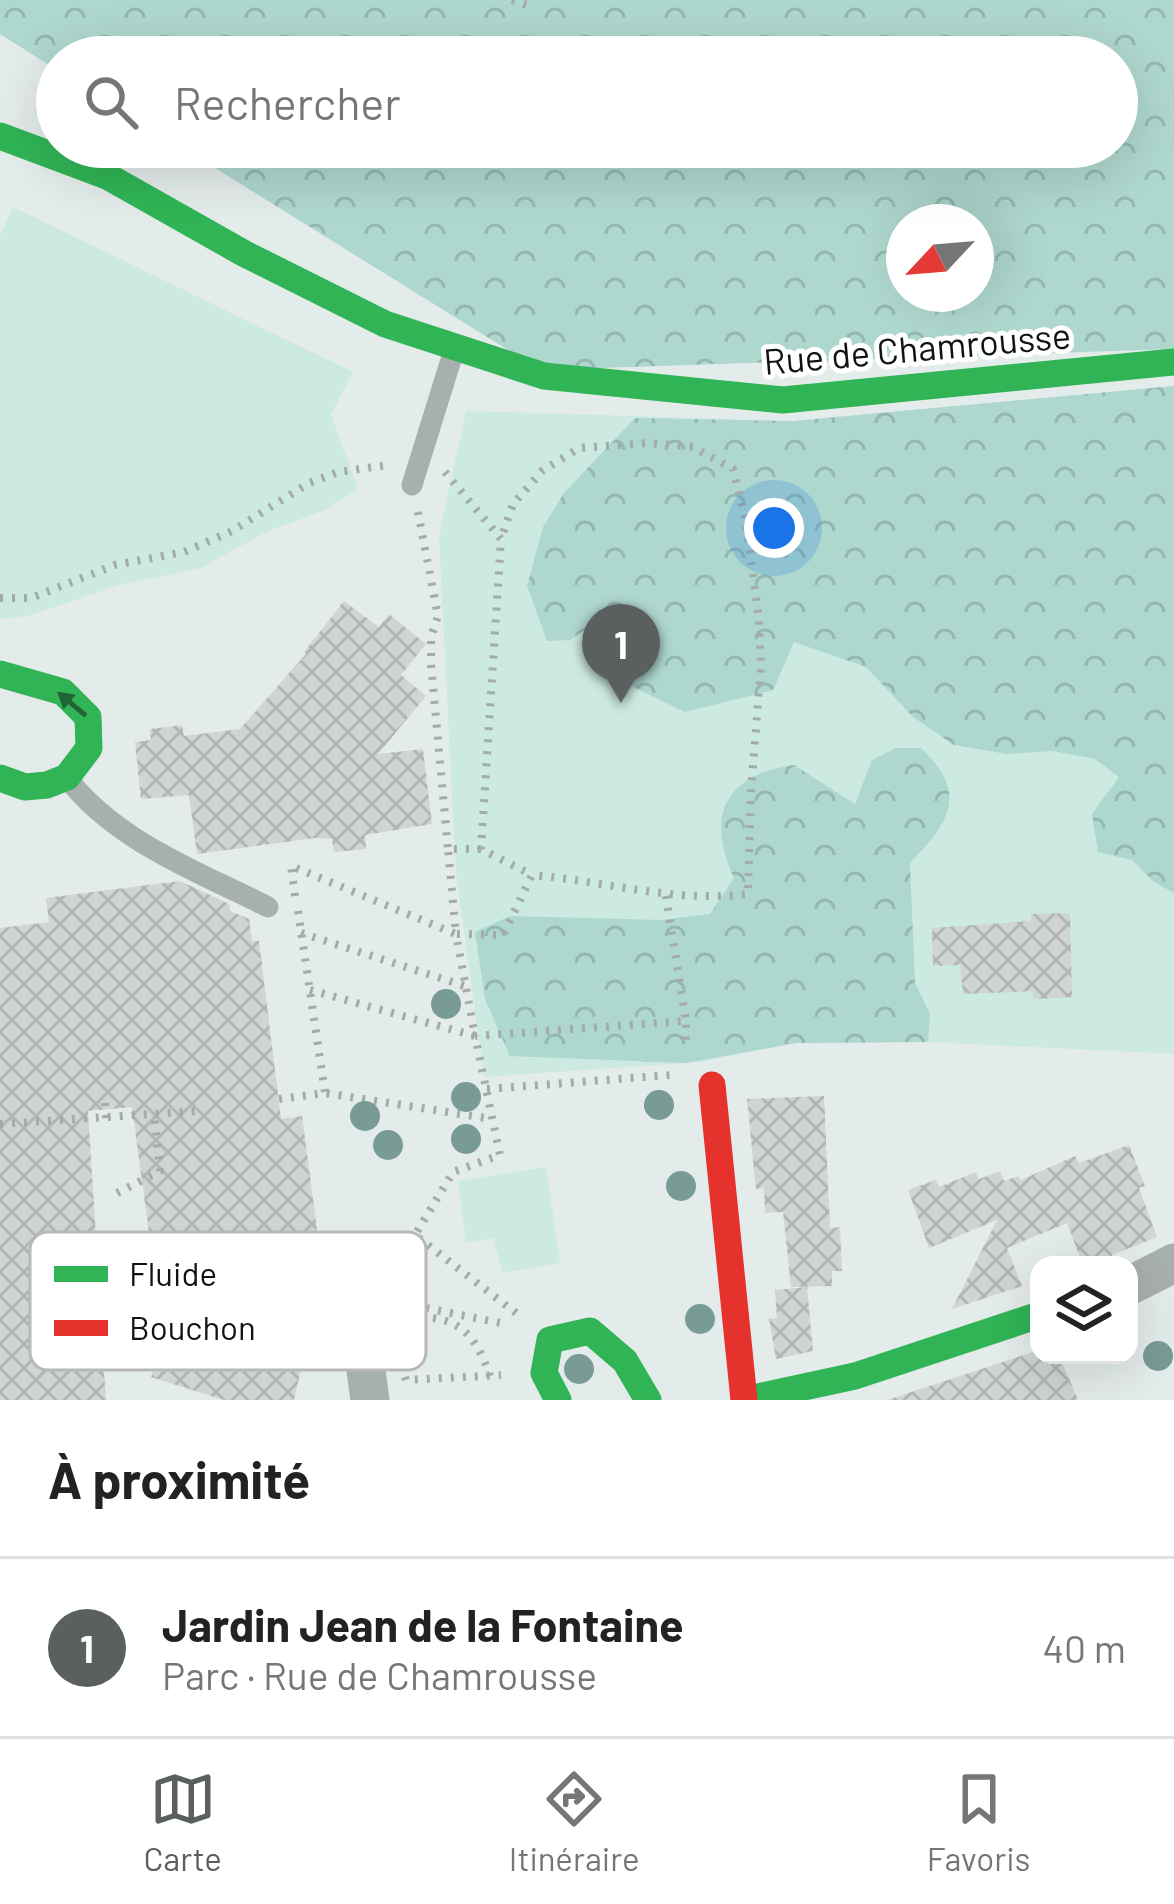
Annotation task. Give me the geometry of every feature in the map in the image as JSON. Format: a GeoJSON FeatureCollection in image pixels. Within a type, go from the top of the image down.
{"type":"FeatureCollection","features":[{"type":"Feature","properties":{"kind":"street","name":"Rue de Chamrousse"},"geometry":{"type":"LineString","coordinates":[[0,136],[36,149]]}},
{"type":"Feature","properties":{"kind":"street","name":"Rue de Chamrousse"},"geometry":{"type":"LineString","coordinates":[[86,168],[385,324],[544,376],[782,400],[1174,362]]}},
{"type":"Feature","properties":{"kind":"street"},"geometry":{"type":"LineString","coordinates":[[0,674],[63,692],[88,717],[89,748],[67,777],[46,785],[25,787],[0,778]]}},
{"type":"Feature","properties":{"kind":"street"},"geometry":{"type":"LineString","coordinates":[[695,1074],[744,1400],[855,1376],[1030,1318]]}},
{"type":"Feature","properties":{"kind":"street"},"geometry":{"type":"LineString","coordinates":[[1138,1281],[1174,1263]]}},
{"type":"Feature","properties":{"kind":"street"},"geometry":{"type":"LineString","coordinates":[[558,1400],[544,1373],[543,1335],[590,1331],[617,1348],[648,1400]]}},
{"type":"Feature","properties":{"kind":"street"},"geometry":{"type":"LineString","coordinates":[[370,1400],[374,1370]]}},
{"type":"Feature","properties":{"kind":"lane"},"geometry":{"type":"LineString","coordinates":[[412,485],[455,346]]}},
{"type":"Feature","properties":{"kind":"lane"},"geometry":{"type":"LineString","coordinates":[[67,777],[82,797],[134,839],[268,907]]}},
{"type":"Feature","properties":{"kind":"path"},"geometry":{"type":"LineString","coordinates":[[512,0],[527,5]]}},
{"type":"Feature","properties":{"kind":"path"},"geometry":{"type":"LineString","coordinates":[[448,849],[482,849],[532,875],[588,880],[666,896],[748,895],[761,667],[754,568],[733,469],[693,447],[649,443],[578,448],[542,471],[513,504],[501,539],[482,849]]}},
{"type":"Feature","properties":{"kind":"path"},"geometry":{"type":"LineString","coordinates":[[0,598],[32,598],[115,565],[184,552],[232,531],[309,483],[338,472],[372,470],[421,456],[452,477],[501,539]]}},
{"type":"Feature","properties":{"kind":"path"},"geometry":{"type":"LineString","coordinates":[[412,485],[438,616],[431,637],[431,664],[456,934],[500,1155],[453,1172],[417,1232]]}},
{"type":"Feature","properties":{"kind":"path"},"geometry":{"type":"LineString","coordinates":[[325,1094],[291,866],[456,934],[502,935],[532,875]]}},
{"type":"Feature","properties":{"kind":"path"},"geometry":{"type":"LineString","coordinates":[[487,1089],[695,1074],[666,896]]}},
{"type":"Feature","properties":{"kind":"path"},"geometry":{"type":"LineString","coordinates":[[268,907],[301,933],[465,986]]}},
{"type":"Feature","properties":{"kind":"path"},"geometry":{"type":"LineString","coordinates":[[310,990],[476,1036],[686,1021]]}},
{"type":"Feature","properties":{"kind":"path"},"geometry":{"type":"LineString","coordinates":[[279,1099],[325,1094],[492,1119]]}},
{"type":"Feature","properties":{"kind":"path"},"geometry":{"type":"LineString","coordinates":[[105,1102],[106,1118]]}},
{"type":"Feature","properties":{"kind":"path"},"geometry":{"type":"LineString","coordinates":[[0,1124],[197,1111]]}},
{"type":"Feature","properties":{"kind":"path"},"geometry":{"type":"LineString","coordinates":[[117,1193],[160,1171],[154,1114]]}},
{"type":"Feature","properties":{"kind":"path"},"geometry":{"type":"LineString","coordinates":[[426,1244],[543,1335]]}},
{"type":"Feature","properties":{"kind":"path"},"geometry":{"type":"LineString","coordinates":[[426,1315],[463,1329],[479,1345],[490,1376]]}},
{"type":"Feature","properties":{"kind":"path"},"geometry":{"type":"LineString","coordinates":[[426,1318],[543,1335]]}},
{"type":"Feature","properties":{"kind":"path"},"geometry":{"type":"LineString","coordinates":[[404,1370],[406,1380],[544,1373]]}},
{"type":"Feature","properties":{"kind":"green space"},"geometry":{"type":"Polygon","coordinates":[[[0,0],[1174,0],[1174,349],[540,370],[215,168],[1138,168],[1138,36],[36,36],[36,57],[0,34],[0,0]]]}},
{"type":"Feature","properties":{"kind":"green space"},"geometry":{"type":"Polygon","coordinates":[[[13,207],[353,372],[331,415],[358,489],[201,568],[119,585],[28,616],[0,619],[0,235],[13,207]]]}},
{"type":"Feature","properties":{"kind":"green space"},"geometry":{"type":"Polygon","coordinates":[[[1174,386],[1174,1054],[928,1042],[796,1043],[700,1062],[484,1077],[456,873],[439,536],[466,411],[793,421],[1174,386]]]}},
{"type":"Feature","properties":{"kind":"green space"},"geometry":{"type":"Polygon","coordinates":[[[1174,386],[1174,893],[1154,882],[1132,860],[1098,852],[1092,814],[1119,777],[1095,759],[1053,751],[1007,754],[954,745],[913,717],[866,667],[794,642],[773,690],[685,712],[631,686],[638,620],[599,621],[570,640],[547,641],[527,586],[543,527],[564,493],[635,418],[793,421],[1174,386]]]}},
{"type":"Feature","properties":{"kind":"green space"},"geometry":{"type":"Polygon","coordinates":[[[896,748],[921,748],[936,764],[949,793],[944,820],[910,863],[915,983],[930,1014],[928,1042],[796,1043],[686,1063],[510,1056],[485,999],[475,932],[510,916],[661,920],[710,914],[734,878],[721,835],[727,802],[737,789],[770,770],[794,765],[855,804],[872,760],[896,748]]]}},
{"type":"Feature","properties":{"kind":"green space"},"geometry":{"type":"Polygon","coordinates":[[[546,1167],[560,1263],[503,1273],[493,1238],[466,1243],[458,1181],[546,1167]]]}},
{"type":"Feature","properties":{"kind":"building"},"geometry":{"type":"Polygon","coordinates":[[[344,601],[379,627],[389,614],[426,644],[401,675],[426,696],[378,754],[423,749],[432,824],[365,835],[366,849],[334,852],[332,839],[315,838],[197,854],[189,795],[141,799],[135,742],[151,740],[150,729],[182,725],[184,736],[240,729],[306,654],[344,601]]]}},
{"type":"Feature","properties":{"kind":"building"},"geometry":{"type":"Polygon","coordinates":[[[180,881],[249,919],[252,941],[259,941],[281,1119],[302,1116],[317,1229],[149,1232],[132,1107],[88,1111],[96,1232],[30,1232],[30,1370],[104,1370],[106,1400],[0,1400],[0,928],[49,922],[46,898],[180,881]]]}},
{"type":"Feature","properties":{"kind":"building"},"geometry":{"type":"Polygon","coordinates":[[[1070,913],[1072,997],[1033,999],[1033,991],[963,994],[960,965],[933,966],[932,928],[1031,921],[1031,914],[1070,913]]]}},
{"type":"Feature","properties":{"kind":"building"},"geometry":{"type":"Polygon","coordinates":[[[824,1096],[830,1228],[840,1227],[842,1271],[832,1271],[832,1286],[791,1287],[783,1212],[765,1213],[764,1188],[756,1189],[747,1099],[824,1096]]]}},
{"type":"Feature","properties":{"kind":"building"},"geometry":{"type":"Polygon","coordinates":[[[1129,1145],[1157,1237],[1112,1256],[1080,1256],[1067,1223],[1007,1248],[1022,1286],[952,1309],[997,1220],[929,1248],[908,1190],[936,1180],[939,1187],[976,1172],[979,1179],[1000,1171],[1004,1181],[1019,1176],[1021,1180],[1075,1156],[1079,1163],[1129,1145]]]}},
{"type":"Feature","properties":{"kind":"building"},"geometry":{"type":"Polygon","coordinates":[[[807,1287],[813,1351],[776,1359],[769,1319],[777,1318],[775,1290],[807,1287]]]}},
{"type":"Feature","properties":{"kind":"building"},"geometry":{"type":"Polygon","coordinates":[[[1030,1353],[1030,1364],[1063,1364],[1078,1400],[887,1400],[1030,1353]]]}},
{"type":"Feature","properties":{"kind":"building"},"geometry":{"type":"Polygon","coordinates":[[[153,1370],[301,1370],[294,1400],[224,1400],[151,1377],[153,1370]]]}},
{"type":"Feature","properties":{"kind":"traffic: fast"},"geometry":{"type":"LineString","coordinates":[[0,136],[36,149]]}},
{"type":"Feature","properties":{"kind":"traffic: fast"},"geometry":{"type":"LineString","coordinates":[[86,168],[385,324],[544,376],[783,400],[1174,362]]}},
{"type":"Feature","properties":{"kind":"traffic: fast"},"geometry":{"type":"LineString","coordinates":[[0,674],[63,692],[88,717],[89,748],[67,777],[47,785],[25,787],[0,778]]}},
{"type":"Feature","properties":{"kind":"traffic: fast"},"geometry":{"type":"LineString","coordinates":[[744,1400],[855,1376],[1030,1318]]}},
{"type":"Feature","properties":{"kind":"traffic: fast"},"geometry":{"type":"LineString","coordinates":[[558,1400],[544,1373],[550,1340],[590,1331],[625,1361],[648,1400]]}},
{"type":"Feature","properties":{"kind":"traffic: jam"},"geometry":{"type":"LineString","coordinates":[[712,1085],[744,1400]]}},
{"type":"Feature","properties":{"kind":"place","name":"Jardin Jean de la Fontaine"},"geometry":{"type":"Point","coordinates":[621,703]}}]}
